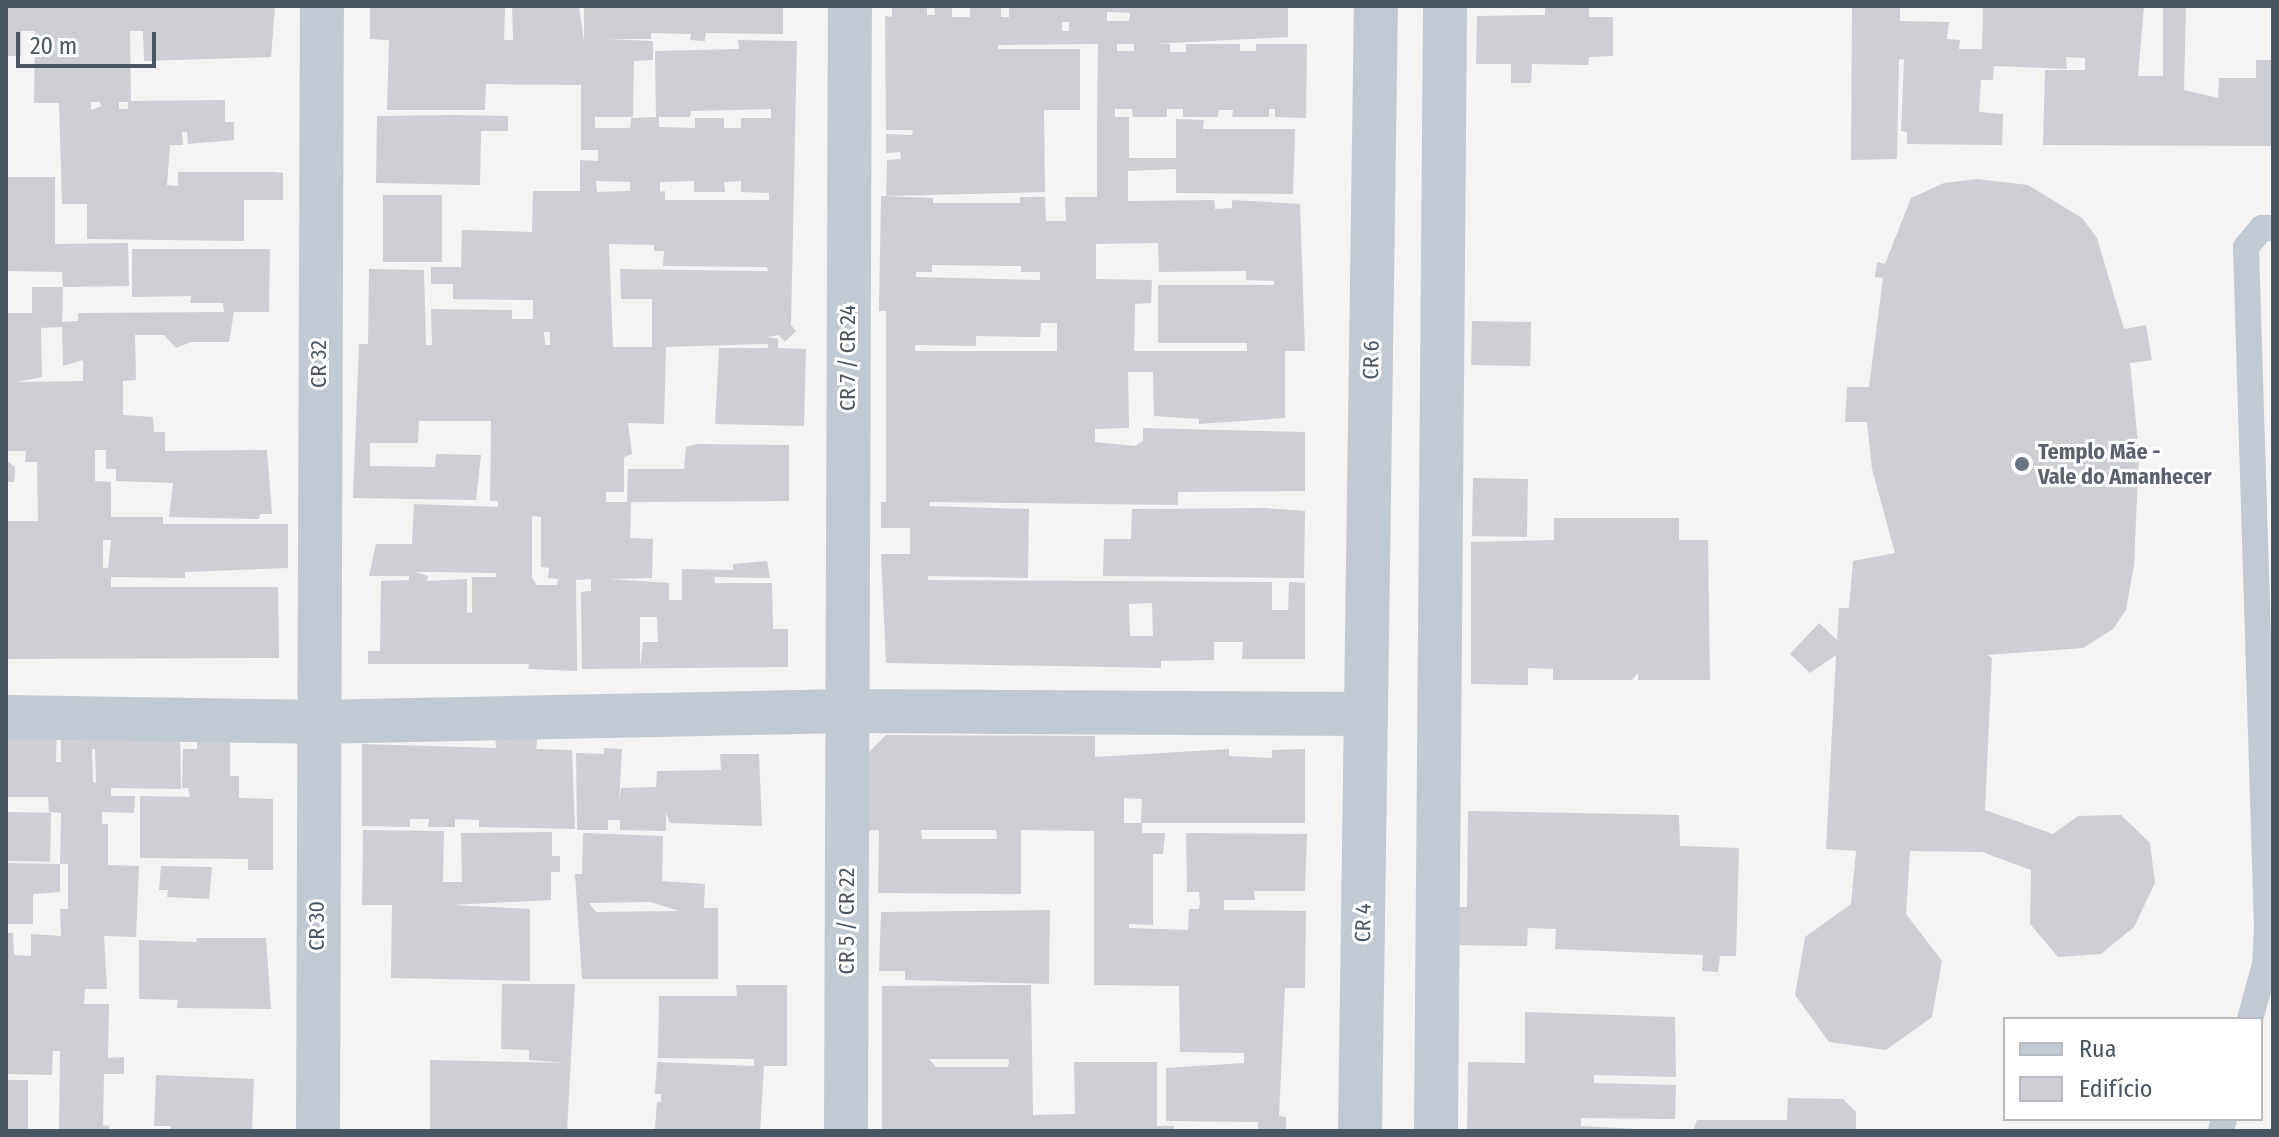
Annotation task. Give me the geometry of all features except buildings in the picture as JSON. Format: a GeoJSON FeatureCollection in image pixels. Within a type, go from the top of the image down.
{"type":"FeatureCollection","features":[{"type":"Feature","properties":{"kind":"street","name":"CR 32"},"geometry":{"type":"LineString","coordinates":[[316,722],[322,6]]}},
{"type":"Feature","properties":{"kind":"street","name":"CR 7 / CR 24"},"geometry":{"type":"LineString","coordinates":[[847,711],[850,6]]}},
{"type":"Feature","properties":{"kind":"street","name":"CR 6"},"geometry":{"type":"LineString","coordinates":[[1366,714],[1376,6]]}},
{"type":"Feature","properties":{"kind":"street"},"geometry":{"type":"LineString","coordinates":[[1436,1131],[1445,6]]}},
{"type":"Feature","properties":{"kind":"street"},"geometry":{"type":"LineString","coordinates":[[6,717],[316,722],[847,711],[1366,714]]}},
{"type":"Feature","properties":{"kind":"street","name":"CR 5 / CR 22"},"geometry":{"type":"LineString","coordinates":[[846,1131],[847,711]]}},
{"type":"Feature","properties":{"kind":"street","name":"CR 4"},"geometry":{"type":"LineString","coordinates":[[1360,1131],[1366,714]]}},
{"type":"Feature","properties":{"kind":"street","name":"CR 30"},"geometry":{"type":"LineString","coordinates":[[316,722],[318,1131]]}},
{"type":"Feature","properties":{"kind":"lane"},"geometry":{"type":"LineString","coordinates":[[2251,1017],[2265,965],[2267,723],[2246,247],[2262,228],[2273,228]]}},
{"type":"Feature","properties":{"kind":"place","name":"Templo Mãe - Vale do Amanhecer"},"geometry":{"type":"Point","coordinates":[2022,464]}}]}
